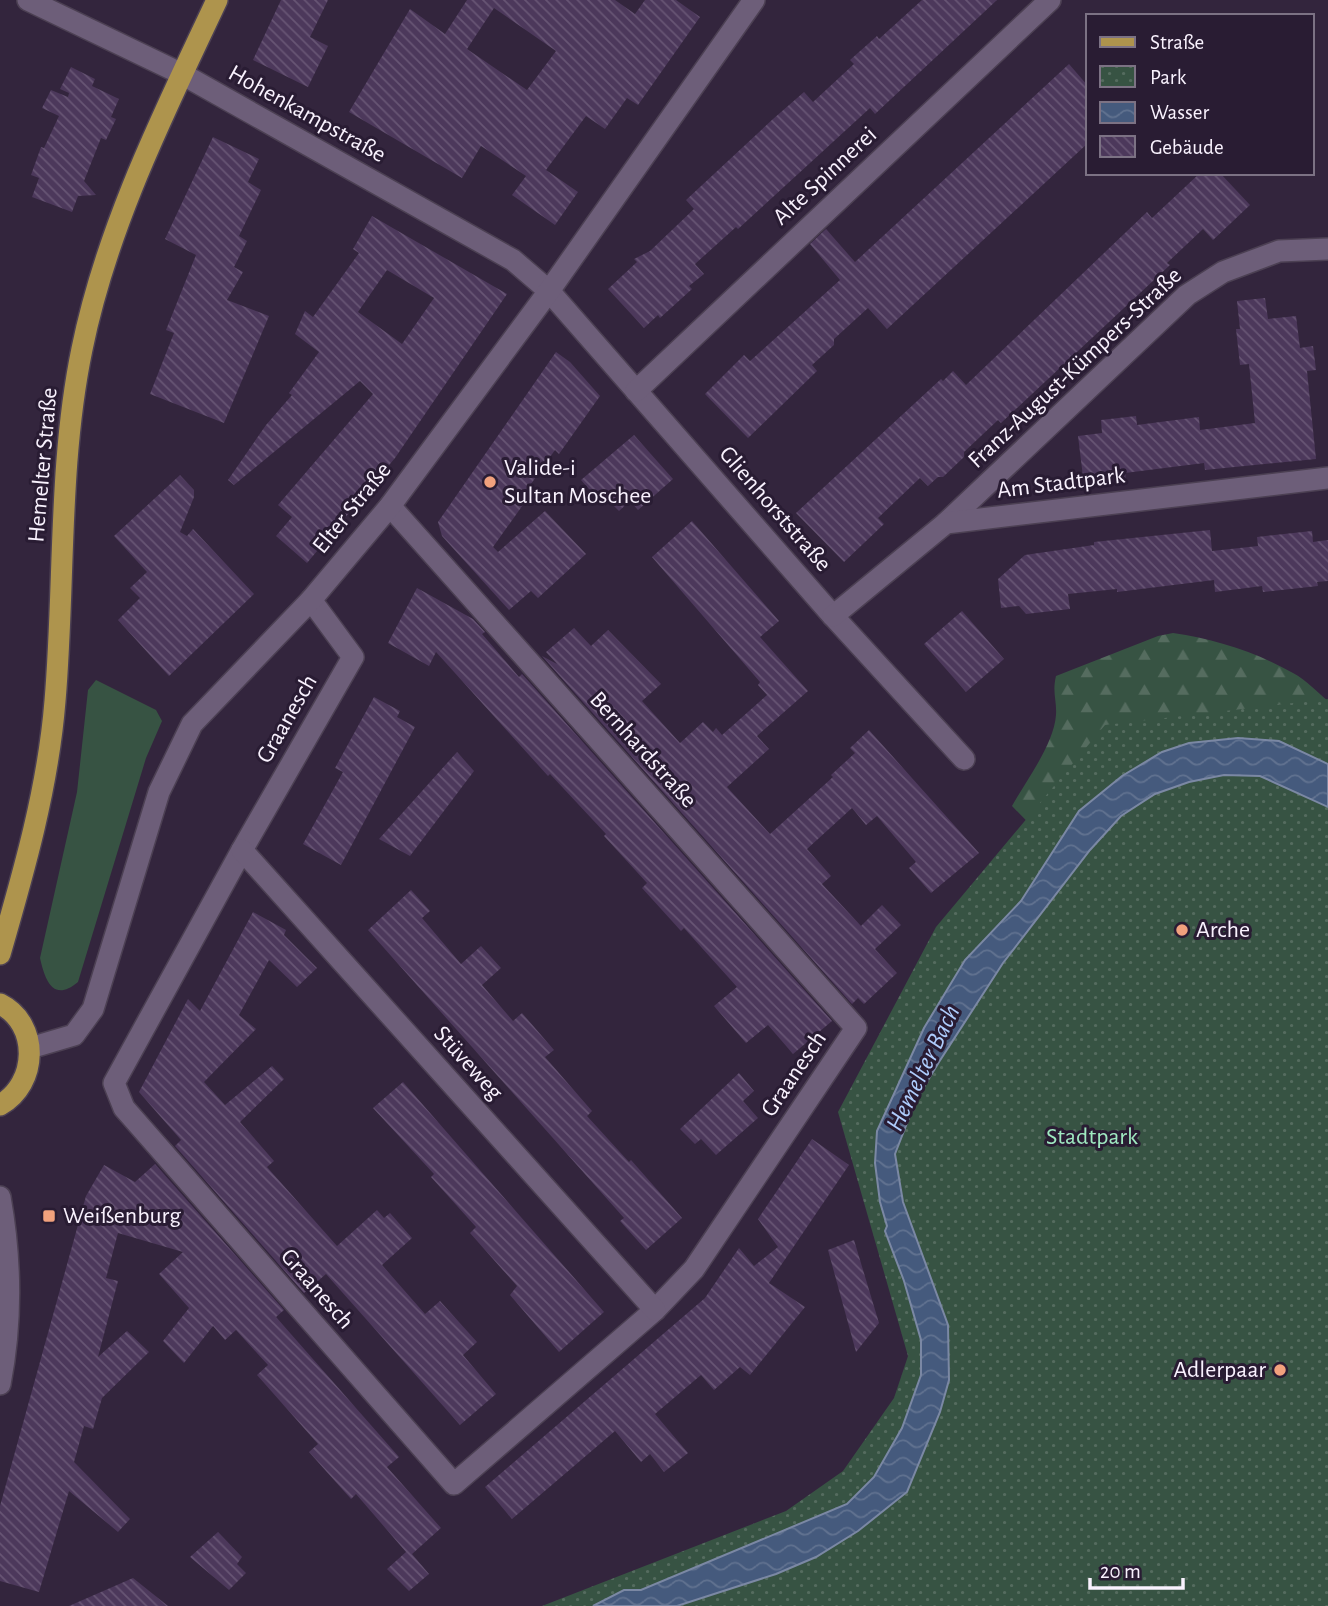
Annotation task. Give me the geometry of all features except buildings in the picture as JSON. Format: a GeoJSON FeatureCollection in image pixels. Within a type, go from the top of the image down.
{"type":"FeatureCollection","features":[{"type":"Feature","properties":{"kind":"main road","name":"Hemelter Straße"},"geometry":{"type":"LineString","coordinates":[[0,954],[34,832],[49,761],[55,702],[64,486],[71,409],[82,349],[113,234],[135,178],[217,0]]}},
{"type":"Feature","properties":{"kind":"main road"},"geometry":{"type":"LineString","coordinates":[[0,1004],[8,1008],[23,1026],[30,1048],[29,1069],[19,1089],[0,1105]]}},
{"type":"Feature","properties":{"kind":"street","name":"Hohenkampstraße"},"geometry":{"type":"LineString","coordinates":[[28,0],[182,74],[513,260],[549,291]]}},
{"type":"Feature","properties":{"kind":"street","name":"Elter Straße"},"geometry":{"type":"LineString","coordinates":[[30,1048],[74,1035],[93,1009],[159,792],[192,724],[311,600],[390,506],[549,291],[754,0]]}},
{"type":"Feature","properties":{"kind":"street","name":"Alte Spinnerei"},"geometry":{"type":"LineString","coordinates":[[636,391],[1051,0]]}},
{"type":"Feature","properties":{"kind":"street","name":"Franz-August-Kümpers-Straße"},"geometry":{"type":"LineString","coordinates":[[946,523],[1187,295],[1223,272],[1279,251],[1328,249]]}},
{"type":"Feature","properties":{"kind":"street","name":"Glienhorststraße"},"geometry":{"type":"LineString","coordinates":[[549,291],[833,616],[964,759]]}},
{"type":"Feature","properties":{"kind":"street","name":"Am Stadtpark"},"geometry":{"type":"LineString","coordinates":[[946,523],[1328,478]]}},
{"type":"Feature","properties":{"kind":"street","name":"Bernhardstraße"},"geometry":{"type":"LineString","coordinates":[[390,506],[856,1028]]}},
{"type":"Feature","properties":{"kind":"street"},"geometry":{"type":"LineString","coordinates":[[833,616],[946,523]]}},
{"type":"Feature","properties":{"kind":"street","name":"Graanesch"},"geometry":{"type":"LineString","coordinates":[[311,600],[353,657],[242,850],[114,1083],[124,1108],[454,1485],[655,1310],[694,1269],[856,1028]]}},
{"type":"Feature","properties":{"kind":"street","name":"Stüveweg"},"geometry":{"type":"LineString","coordinates":[[242,850],[655,1310]]}},
{"type":"Feature","properties":{"kind":"street"},"geometry":{"type":"LineString","coordinates":[[0,1197],[9,1288],[8,1334],[0,1384]]}},
{"type":"Feature","properties":{"kind":"green space"},"geometry":{"type":"Polygon","coordinates":[[[1173,633],[1220,643],[1279,665],[1298,676],[1328,701],[1053,848],[1012,806],[1050,738],[1056,715],[1056,676],[1158,636],[1173,633]]]}},
{"type":"Feature","properties":{"kind":"green space"},"geometry":{"type":"Polygon","coordinates":[[[96,680],[156,710],[162,721],[146,758],[78,982],[62,990],[56,989],[48,981],[40,958],[77,792],[88,690],[96,680]]]}},
{"type":"Feature","properties":{"kind":"green space","name":"Stadtpark"},"geometry":{"type":"Polygon","coordinates":[[[1328,699],[1328,1606],[542,1606],[786,1511],[843,1471],[894,1398],[908,1356],[838,1112],[936,927],[1105,725],[1328,699]]]}},
{"type":"Feature","properties":{"kind":"water","name":"Hemelter Bach"},"geometry":{"type":"Polygon","coordinates":[[[1238,738],[1279,741],[1328,764],[1328,807],[1260,776],[1224,775],[1189,782],[1155,794],[1121,816],[1090,850],[1003,963],[916,1100],[895,1154],[903,1202],[948,1325],[949,1380],[940,1412],[907,1492],[858,1531],[816,1557],[776,1574],[677,1606],[593,1606],[624,1590],[641,1590],[847,1504],[874,1477],[902,1428],[921,1375],[921,1340],[904,1281],[885,1231],[887,1226],[880,1202],[875,1163],[877,1131],[924,1028],[965,960],[1021,901],[1079,811],[1122,776],[1162,752],[1189,743],[1238,738]]]}},
{"type":"Feature","properties":{"kind":"place","name":"Valide-i Sultan Moschee"},"geometry":{"type":"Point","coordinates":[490,482]}},
{"type":"Feature","properties":{"kind":"place","name":"Arche"},"geometry":{"type":"Point","coordinates":[1182,930]}},
{"type":"Feature","properties":{"kind":"place","name":"Weißenburg"},"geometry":{"type":"Point","coordinates":[49,1216]}},
{"type":"Feature","properties":{"kind":"place","name":"Adlerpaar"},"geometry":{"type":"Point","coordinates":[1280,1370]}}]}
